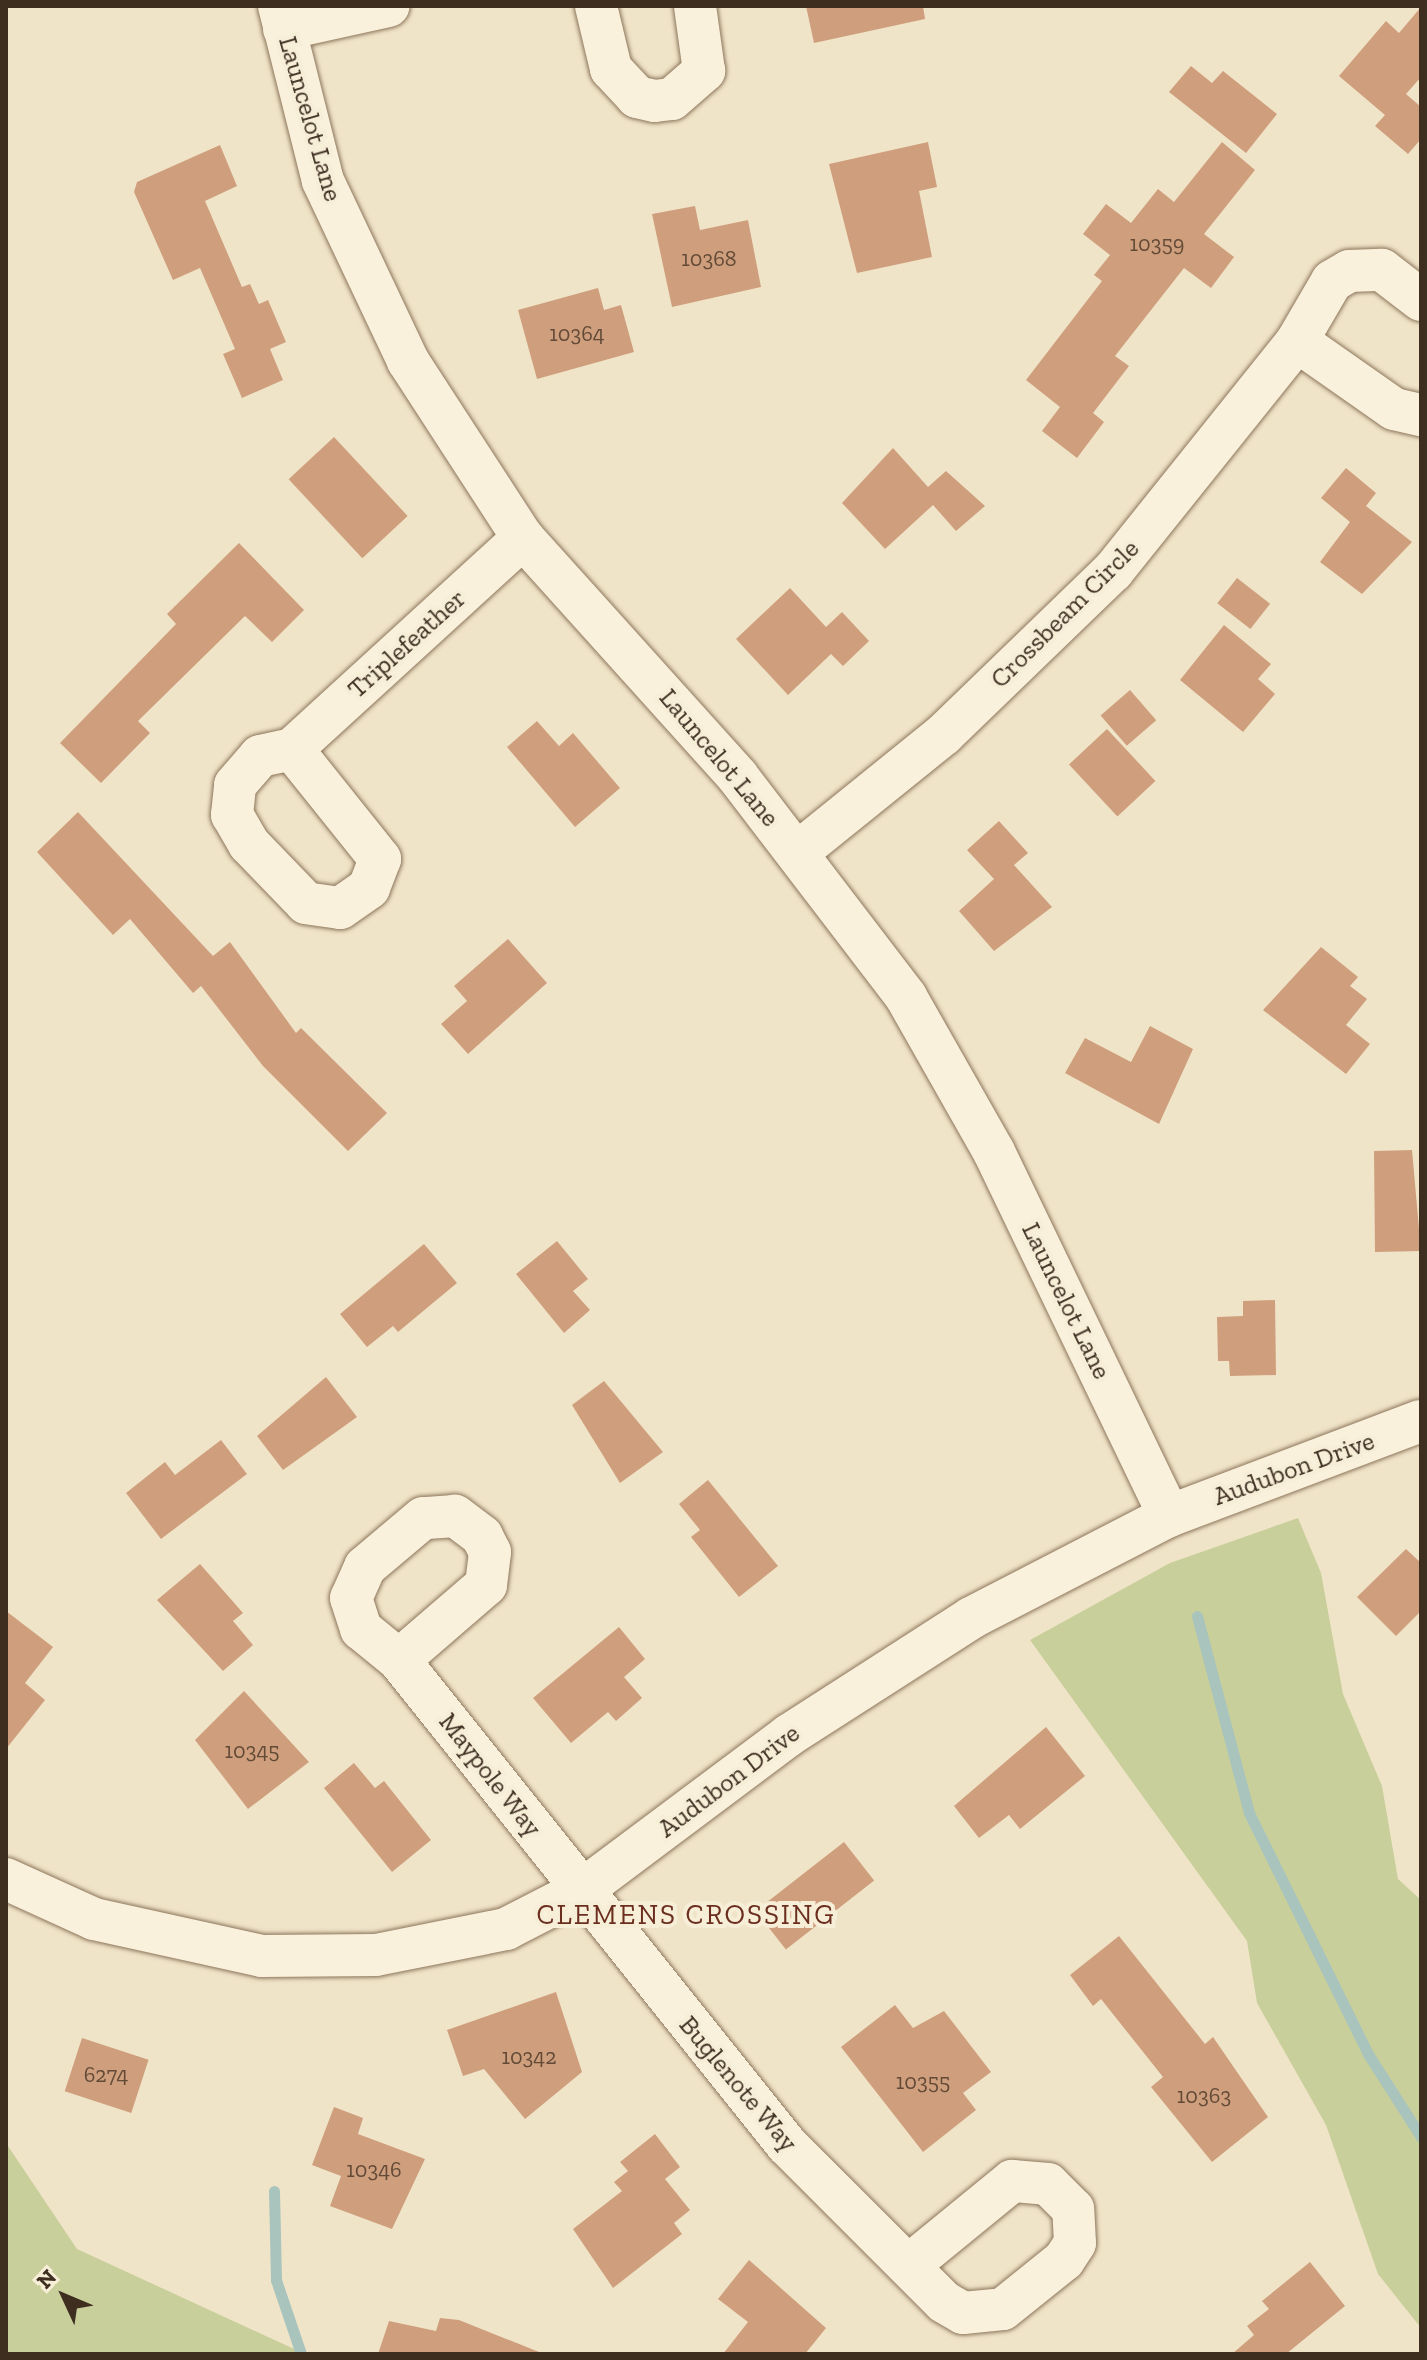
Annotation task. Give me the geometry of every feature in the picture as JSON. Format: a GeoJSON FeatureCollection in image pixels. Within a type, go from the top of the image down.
{"type":"FeatureCollection","features":[{"type":"Feature","properties":{"kind":"street"},"geometry":{"type":"LineString","coordinates":[[281,18],[389,6]]}},
{"type":"Feature","properties":{"kind":"street"},"geometry":{"type":"LineString","coordinates":[[596,6],[611,69],[637,97],[655,101],[672,99],[704,71],[695,6]]}},
{"type":"Feature","properties":{"kind":"street","name":"Launcelot Lane"},"geometry":{"type":"LineString","coordinates":[[281,18],[323,181],[364,279],[523,538],[798,852],[949,1065],[1169,1516]]}},
{"type":"Feature","properties":{"kind":"street","name":"Crossbeam Circle"},"geometry":{"type":"LineString","coordinates":[[798,852],[944,734],[1113,571],[1297,341],[1317,296],[1349,271],[1382,270],[1421,300]]}},
{"type":"Feature","properties":{"kind":"street"},"geometry":{"type":"LineString","coordinates":[[1297,341],[1394,409],[1421,415]]}},
{"type":"Feature","properties":{"kind":"street","name":"Triplefeather"},"geometry":{"type":"LineString","coordinates":[[292,749],[523,538]]}},
{"type":"Feature","properties":{"kind":"street","name":"Audubon Drive"},"geometry":{"type":"LineString","coordinates":[[6,1879],[94,1919],[262,1956],[441,1945],[506,1929],[582,1890],[880,1674],[971,1618],[1169,1516],[1421,1421]]}},
{"type":"Feature","properties":{"kind":"street","name":"Maypole Way"},"geometry":{"type":"LineString","coordinates":[[399,1660],[582,1890]]}},
{"type":"Feature","properties":{"kind":"street","name":"Buglenote Way"},"geometry":{"type":"LineString","coordinates":[[582,1890],[786,2144],[908,2266]]}},
{"type":"Feature","properties":{"kind":"green space"},"geometry":{"type":"Polygon","coordinates":[[[1298,1518],[1321,1573],[1343,1694],[1382,1786],[1398,1879],[1421,1900],[1421,2328],[1378,2274],[1326,2125],[1257,2003],[1247,1941],[1030,1640],[1170,1563],[1298,1518]]]}},
{"type":"Feature","properties":{"kind":"green space"},"geometry":{"type":"Polygon","coordinates":[[[6,2143],[77,2249],[305,2354],[6,2354],[6,2143]]]}},
{"type":"Feature","properties":{"kind":"building"},"geometry":{"type":"Polygon","coordinates":[[[806,6],[923,6],[925,19],[814,43],[806,6]]]}},
{"type":"Feature","properties":{"kind":"building"},"geometry":{"type":"Polygon","coordinates":[[[1421,7],[1421,77],[1406,94],[1421,107],[1421,139],[1408,154],[1375,126],[1385,115],[1339,76],[1386,21],[1399,33],[1421,7]]]}},
{"type":"Feature","properties":{"kind":"building"},"geometry":{"type":"Polygon","coordinates":[[[1191,66],[1212,83],[1223,71],[1277,114],[1246,153],[1169,92],[1191,66]]]}},
{"type":"Feature","properties":{"kind":"building"},"geometry":{"type":"Polygon","coordinates":[[[928,142],[937,187],[919,191],[932,257],[857,273],[829,164],[928,142]]]}},
{"type":"Feature","properties":{"kind":"building"},"geometry":{"type":"Polygon","coordinates":[[[1222,142],[1255,170],[1204,234],[1234,257],[1211,288],[1184,268],[1115,356],[1129,366],[1093,413],[1104,422],[1077,458],[1042,431],[1060,407],[1026,380],[1102,281],[1094,275],[1110,255],[1083,234],[1106,204],[1131,223],[1158,189],[1174,202],[1222,142]]]}},
{"type":"Feature","properties":{"kind":"building"},"geometry":{"type":"Polygon","coordinates":[[[220,145],[237,186],[205,201],[242,287],[250,284],[259,304],[268,300],[286,342],[270,349],[283,380],[242,398],[223,354],[235,349],[200,268],[173,280],[134,192],[137,182],[220,145]]]}},
{"type":"Feature","properties":{"kind":"building"},"geometry":{"type":"Polygon","coordinates":[[[695,206],[700,230],[748,220],[761,287],[672,307],[652,214],[695,206]]]}},
{"type":"Feature","properties":{"kind":"building"},"geometry":{"type":"Polygon","coordinates":[[[598,288],[604,310],[621,305],[634,352],[537,379],[518,310],[598,288]]]}},
{"type":"Feature","properties":{"kind":"building"},"geometry":{"type":"Polygon","coordinates":[[[334,437],[408,516],[362,558],[289,479],[334,437]]]}},
{"type":"Feature","properties":{"kind":"building"},"geometry":{"type":"Polygon","coordinates":[[[893,448],[928,487],[946,471],[985,506],[956,531],[933,505],[885,549],[842,503],[893,448]]]}},
{"type":"Feature","properties":{"kind":"building"},"geometry":{"type":"Polygon","coordinates":[[[1346,468],[1376,493],[1366,506],[1412,542],[1362,594],[1320,562],[1350,522],[1321,498],[1346,468]]]}},
{"type":"Feature","properties":{"kind":"building"},"geometry":{"type":"Polygon","coordinates":[[[239,543],[304,610],[272,642],[245,616],[138,721],[150,733],[101,783],[60,743],[176,624],[167,614],[239,543]]]}},
{"type":"Feature","properties":{"kind":"building"},"geometry":{"type":"Polygon","coordinates":[[[1237,578],[1270,604],[1250,629],[1217,603],[1237,578]]]}},
{"type":"Feature","properties":{"kind":"building"},"geometry":{"type":"Polygon","coordinates":[[[790,588],[826,627],[842,612],[869,641],[843,666],[831,654],[788,695],[736,639],[790,588]]]}},
{"type":"Feature","properties":{"kind":"building"},"geometry":{"type":"Polygon","coordinates":[[[1224,625],[1271,664],[1258,679],[1275,694],[1243,732],[1180,680],[1224,625]]]}},
{"type":"Feature","properties":{"kind":"building"},"geometry":{"type":"Polygon","coordinates":[[[1130,690],[1156,720],[1127,746],[1101,716],[1130,690]]]}},
{"type":"Feature","properties":{"kind":"building"},"geometry":{"type":"Polygon","coordinates":[[[537,721],[559,746],[573,733],[620,788],[575,827],[507,747],[537,721]]]}},
{"type":"Feature","properties":{"kind":"building"},"geometry":{"type":"Polygon","coordinates":[[[1107,729],[1155,781],[1117,816],[1069,764],[1107,729]]]}},
{"type":"Feature","properties":{"kind":"building"},"geometry":{"type":"Polygon","coordinates":[[[78,812],[213,956],[230,942],[296,1033],[301,1028],[387,1113],[348,1151],[263,1066],[201,986],[193,993],[130,919],[113,935],[37,852],[78,812]]]}},
{"type":"Feature","properties":{"kind":"building"},"geometry":{"type":"Polygon","coordinates":[[[999,821],[1028,853],[1014,865],[1052,907],[994,951],[959,911],[994,879],[967,850],[999,821]]]}},
{"type":"Feature","properties":{"kind":"building"},"geometry":{"type":"Polygon","coordinates":[[[508,939],[547,983],[468,1054],[441,1024],[467,1001],[454,986],[508,939]]]}},
{"type":"Feature","properties":{"kind":"building"},"geometry":{"type":"Polygon","coordinates":[[[1321,947],[1358,977],[1350,986],[1367,999],[1346,1025],[1370,1044],[1346,1074],[1263,1010],[1321,947]]]}},
{"type":"Feature","properties":{"kind":"building"},"geometry":{"type":"Polygon","coordinates":[[[1150,1026],[1193,1049],[1159,1124],[1065,1073],[1085,1038],[1131,1062],[1150,1026]]]}},
{"type":"Feature","properties":{"kind":"building"},"geometry":{"type":"Polygon","coordinates":[[[1412,1150],[1421,1251],[1375,1252],[1374,1151],[1412,1150]]]}},
{"type":"Feature","properties":{"kind":"building"},"geometry":{"type":"Polygon","coordinates":[[[557,1241],[588,1279],[573,1291],[590,1310],[564,1333],[516,1274],[557,1241]]]}},
{"type":"Feature","properties":{"kind":"building"},"geometry":{"type":"Polygon","coordinates":[[[424,1244],[457,1283],[398,1332],[393,1326],[367,1347],[340,1314],[424,1244]]]}},
{"type":"Feature","properties":{"kind":"building"},"geometry":{"type":"Polygon","coordinates":[[[1275,1300],[1276,1375],[1230,1376],[1229,1361],[1218,1361],[1217,1317],[1243,1316],[1243,1301],[1275,1300]]]}},
{"type":"Feature","properties":{"kind":"building"},"geometry":{"type":"Polygon","coordinates":[[[326,1377],[357,1417],[283,1470],[257,1436],[326,1377]]]}},
{"type":"Feature","properties":{"kind":"building"},"geometry":{"type":"Polygon","coordinates":[[[604,1381],[663,1452],[620,1483],[572,1405],[604,1381]]]}},
{"type":"Feature","properties":{"kind":"building"},"geometry":{"type":"Polygon","coordinates":[[[221,1440],[247,1474],[161,1539],[126,1493],[165,1462],[175,1475],[221,1440]]]}},
{"type":"Feature","properties":{"kind":"building"},"geometry":{"type":"Polygon","coordinates":[[[708,1480],[778,1566],[739,1597],[691,1537],[700,1530],[679,1504],[708,1480]]]}},
{"type":"Feature","properties":{"kind":"building"},"geometry":{"type":"Polygon","coordinates":[[[1406,1549],[1421,1563],[1421,1611],[1396,1636],[1357,1597],[1406,1549]]]}},
{"type":"Feature","properties":{"kind":"building"},"geometry":{"type":"Polygon","coordinates":[[[200,1564],[243,1613],[233,1621],[253,1645],[223,1671],[157,1600],[200,1564]]]}},
{"type":"Feature","properties":{"kind":"building"},"geometry":{"type":"Polygon","coordinates":[[[6,1611],[53,1647],[25,1683],[45,1700],[6,1749],[6,1611]]]}},
{"type":"Feature","properties":{"kind":"building"},"geometry":{"type":"Polygon","coordinates":[[[619,1627],[645,1659],[624,1677],[642,1698],[616,1721],[608,1712],[571,1743],[533,1698],[619,1627]]]}},
{"type":"Feature","properties":{"kind":"building"},"geometry":{"type":"Polygon","coordinates":[[[244,1691],[309,1762],[248,1809],[195,1740],[244,1691]]]}},
{"type":"Feature","properties":{"kind":"building"},"geometry":{"type":"Polygon","coordinates":[[[1046,1727],[1085,1776],[1020,1829],[1009,1815],[979,1838],[954,1806],[1046,1727]]]}},
{"type":"Feature","properties":{"kind":"building"},"geometry":{"type":"Polygon","coordinates":[[[354,1763],[375,1788],[384,1781],[431,1840],[392,1872],[324,1788],[354,1763]]]}},
{"type":"Feature","properties":{"kind":"building"},"geometry":{"type":"Polygon","coordinates":[[[844,1842],[874,1881],[786,1950],[756,1911],[844,1842]]]}},
{"type":"Feature","properties":{"kind":"building"},"geometry":{"type":"Polygon","coordinates":[[[1119,1936],[1205,2044],[1213,2037],[1268,2117],[1212,2162],[1151,2087],[1163,2077],[1101,1999],[1093,2006],[1070,1975],[1119,1936]]]}},
{"type":"Feature","properties":{"kind":"building"},"geometry":{"type":"Polygon","coordinates":[[[556,1992],[582,2072],[525,2119],[484,2069],[463,2076],[447,2030],[556,1992]]]}},
{"type":"Feature","properties":{"kind":"building"},"geometry":{"type":"Polygon","coordinates":[[[895,2005],[913,2028],[944,2011],[991,2072],[963,2093],[976,2110],[923,2152],[841,2047],[895,2005]]]}},
{"type":"Feature","properties":{"kind":"building"},"geometry":{"type":"Polygon","coordinates":[[[82,2038],[149,2060],[131,2113],[65,2091],[82,2038]]]}},
{"type":"Feature","properties":{"kind":"building"},"geometry":{"type":"Polygon","coordinates":[[[334,2107],[363,2118],[358,2134],[425,2159],[392,2229],[330,2206],[341,2176],[312,2165],[334,2107]]]}},
{"type":"Feature","properties":{"kind":"building"},"geometry":{"type":"Polygon","coordinates":[[[655,2134],[680,2167],[665,2179],[690,2210],[674,2223],[682,2234],[613,2288],[573,2229],[622,2191],[614,2182],[628,2171],[620,2162],[655,2134]]]}},
{"type":"Feature","properties":{"kind":"building"},"geometry":{"type":"Polygon","coordinates":[[[749,2260],[826,2328],[805,2354],[723,2354],[748,2322],[718,2299],[749,2260]]]}},
{"type":"Feature","properties":{"kind":"building"},"geometry":{"type":"Polygon","coordinates":[[[1310,2262],[1345,2306],[1286,2354],[1232,2354],[1254,2335],[1247,2326],[1269,2309],[1262,2301],[1310,2262]]]}},
{"type":"Feature","properties":{"kind":"building"},"geometry":{"type":"Polygon","coordinates":[[[440,2318],[459,2320],[544,2354],[378,2354],[389,2321],[436,2331],[440,2318]]]}},
{"type":"Feature","properties":{"kind":"waterway"},"geometry":{"type":"LineString","coordinates":[[1197,1616],[1249,1813],[1368,2054],[1421,2137]]}},
{"type":"Feature","properties":{"kind":"waterway"},"geometry":{"type":"LineString","coordinates":[[274,2191],[276,2280],[301,2354]]}},
{"type":"Feature","properties":{"kind":"district","name":"CLEMENS CROSSING"},"geometry":{"type":"Point","coordinates":[686,1915]}}]}
